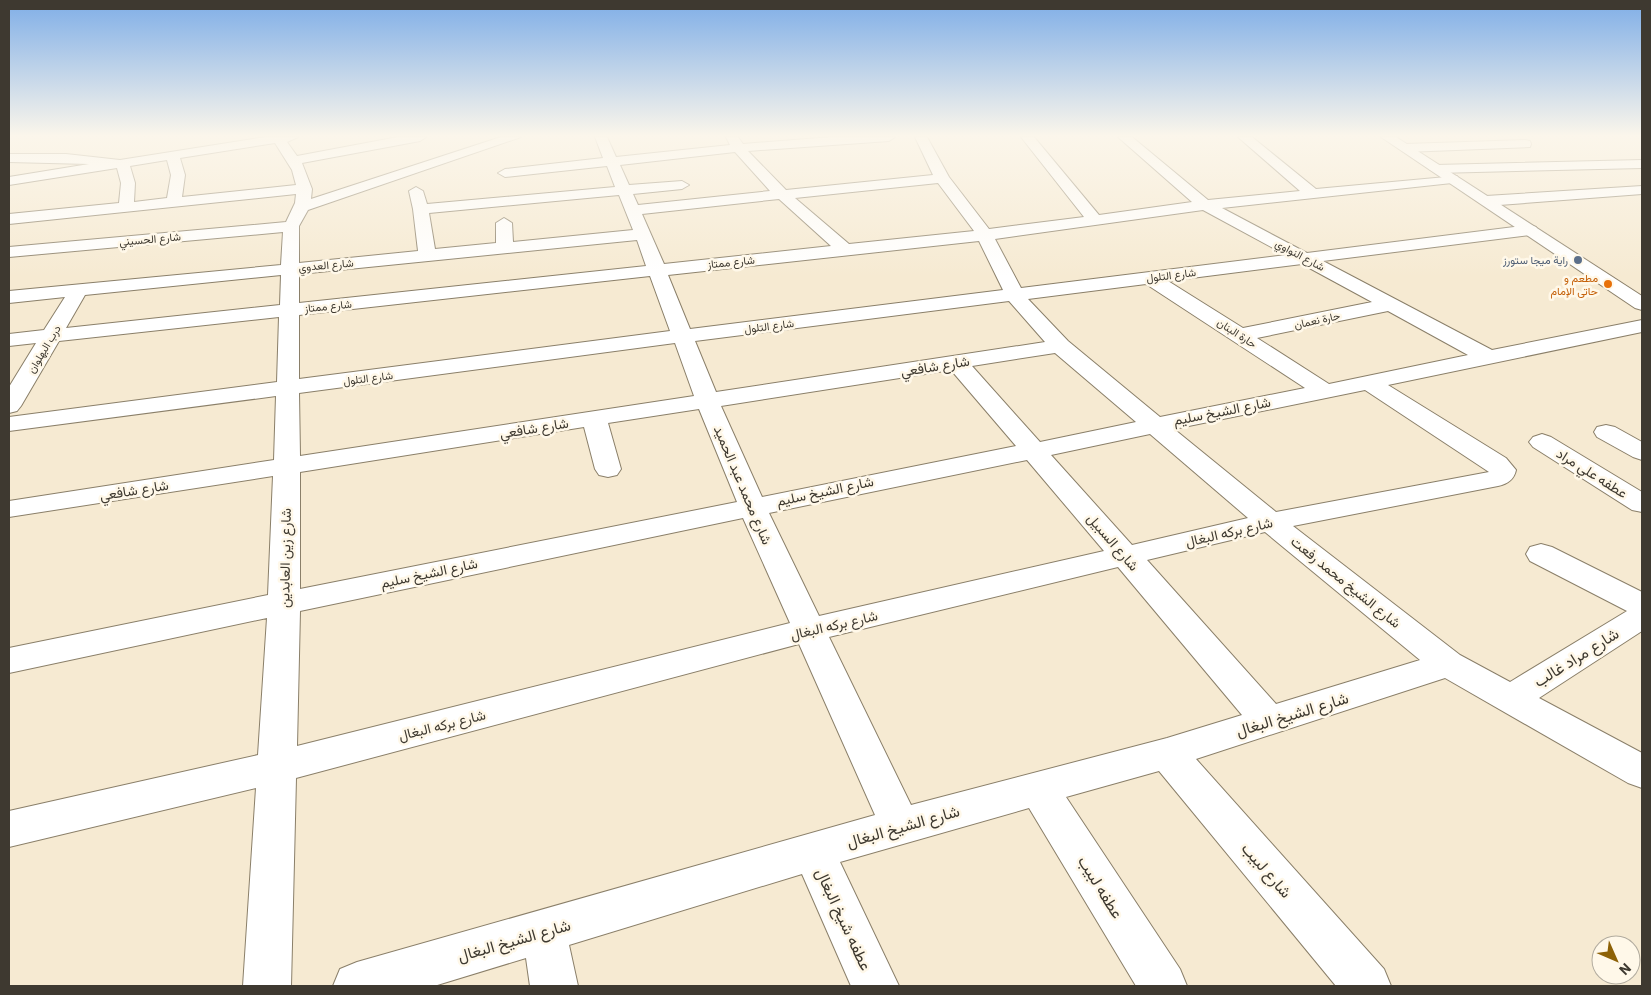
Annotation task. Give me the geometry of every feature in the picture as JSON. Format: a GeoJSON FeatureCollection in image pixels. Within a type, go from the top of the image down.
{"type":"FeatureCollection","features":[{"type":"Feature","properties":{"kind":"street"},"geometry":{"type":"LineString","coordinates":[[126,206],[128,183]]}},
{"type":"Feature","properties":{"kind":"street"},"geometry":{"type":"LineString","coordinates":[[174,202],[177,183]]}},
{"type":"Feature","properties":{"kind":"street","name":"شارع زين العابدين"},"geometry":{"type":"LineString","coordinates":[[267,986],[284,603],[291,268],[300,207],[296,183]]}},
{"type":"Feature","properties":{"kind":"street"},"geometry":{"type":"LineString","coordinates":[[9,219],[174,202],[300,207],[374,183]]}},
{"type":"Feature","properties":{"kind":"street"},"geometry":{"type":"LineString","coordinates":[[413,183],[421,209],[427,256]]}},
{"type":"Feature","properties":{"kind":"street","name":"شارع محمد عبد الحميد"},"geometry":{"type":"LineString","coordinates":[[620,183],[643,234],[707,400],[752,506],[900,826]]}},
{"type":"Feature","properties":{"kind":"street"},"geometry":{"type":"LineString","coordinates":[[773,183],[844,249]]}},
{"type":"Feature","properties":{"kind":"street"},"geometry":{"type":"LineString","coordinates":[[421,209],[782,193],[884,183]]}},
{"type":"Feature","properties":{"kind":"street","name":"شارع الشيخ محمد رفعت"},"geometry":{"type":"LineString","coordinates":[[946,183],[984,235],[1015,296],[1060,346],[1270,522],[1448,664],[1642,772]]}},
{"type":"Feature","properties":{"kind":"street"},"geometry":{"type":"LineString","coordinates":[[1065,183],[1094,219]]}},
{"type":"Feature","properties":{"kind":"street","name":"شارع النواوي"},"geometry":{"type":"LineString","coordinates":[[1179,183],[1205,205],[1487,356]]}},
{"type":"Feature","properties":{"kind":"street"},"geometry":{"type":"LineString","coordinates":[[1300,183],[1312,193]]}},
{"type":"Feature","properties":{"kind":"street","name":"شارع ممتاز"},"geometry":{"type":"LineString","coordinates":[[9,340],[984,235],[1205,205],[1408,183]]}},
{"type":"Feature","properties":{"kind":"street"},"geometry":{"type":"LineString","coordinates":[[1459,183],[1642,304]]}},
{"type":"Feature","properties":{"kind":"street"},"geometry":{"type":"LineString","coordinates":[[627,200],[682,185]]}},
{"type":"Feature","properties":{"kind":"street"},"geometry":{"type":"LineString","coordinates":[[1486,201],[1642,190]]}},
{"type":"Feature","properties":{"kind":"street","name":"شارع الحسيني"},"geometry":{"type":"LineString","coordinates":[[9,252],[89,244],[300,207]]}},
{"type":"Feature","properties":{"kind":"street"},"geometry":{"type":"LineString","coordinates":[[89,244],[106,209]]}},
{"type":"Feature","properties":{"kind":"street"},"geometry":{"type":"LineString","coordinates":[[504,223],[505,248]]}},
{"type":"Feature","properties":{"kind":"street","name":"شارع التلول"},"geometry":{"type":"LineString","coordinates":[[9,424],[683,336],[1015,296],[1149,277],[1530,230]]}},
{"type":"Feature","properties":{"kind":"street","name":"شارع العدوي"},"geometry":{"type":"LineString","coordinates":[[9,297],[643,234]]}},
{"type":"Feature","properties":{"kind":"street","name":"حارة البنان"},"geometry":{"type":"LineString","coordinates":[[1149,277],[1325,391]]}},
{"type":"Feature","properties":{"kind":"street","name":"درب البهلوان"},"geometry":{"type":"LineString","coordinates":[[9,406],[78,291]]}},
{"type":"Feature","properties":{"kind":"street","name":"حارة نعمان"},"geometry":{"type":"LineString","coordinates":[[1241,336],[1392,304]]}},
{"type":"Feature","properties":{"kind":"street","name":"شارع الشيخ سليم"},"geometry":{"type":"LineString","coordinates":[[9,660],[752,506],[1642,326]]}},
{"type":"Feature","properties":{"kind":"street","name":"شارع شافعي"},"geometry":{"type":"LineString","coordinates":[[9,509],[1060,346]]}},
{"type":"Feature","properties":{"kind":"street","name":"شارع السبيل"},"geometry":{"type":"LineString","coordinates":[[956,362],[1269,721]]}},
{"type":"Feature","properties":{"kind":"street","name":"شارع بركه البغال"},"geometry":{"type":"LineString","coordinates":[[9,830],[277,767],[808,630],[1270,522],[1498,478],[1502,474],[1503,470],[1497,464],[1368,382]]}},
{"type":"Feature","properties":{"kind":"street"},"geometry":{"type":"LineString","coordinates":[[594,418],[608,469]]}},
{"type":"Feature","properties":{"kind":"street"},"geometry":{"type":"LineString","coordinates":[[1606,432],[1642,452]]}},
{"type":"Feature","properties":{"kind":"street","name":"عطفه علي مراد"},"geometry":{"type":"LineString","coordinates":[[1542,442],[1642,504]]}},
{"type":"Feature","properties":{"kind":"street"},"geometry":{"type":"LineString","coordinates":[[1541,554],[1642,605]]}},
{"type":"Feature","properties":{"kind":"street","name":"شارع مراد غالب"},"geometry":{"type":"LineString","coordinates":[[1510,699],[1642,616]]}},
{"type":"Feature","properties":{"kind":"street","name":"شارع الشيخ البغال"},"geometry":{"type":"LineString","coordinates":[[357,986],[900,826],[1167,753],[1448,664]]}},
{"type":"Feature","properties":{"kind":"street","name":"شارع لبيب"},"geometry":{"type":"LineString","coordinates":[[1167,753],[1367,986]]}},
{"type":"Feature","properties":{"kind":"street","name":"عطفه لبيب"},"geometry":{"type":"LineString","coordinates":[[1038,788],[1163,986]]}},
{"type":"Feature","properties":{"kind":"street","name":"عطفه شيخ البغال"},"geometry":{"type":"LineString","coordinates":[[814,852],[875,986]]}},
{"type":"Feature","properties":{"kind":"street"},"geometry":{"type":"LineString","coordinates":[[544,932],[554,986]]}},
{"type":"Feature","properties":{"kind":"place","name":"راية ميجا ستورز"},"geometry":{"type":"Point","coordinates":[1578,260]}},
{"type":"Feature","properties":{"kind":"place","name":"مطعم و حاتى الإمام"},"geometry":{"type":"Point","coordinates":[1608,284]}}]}
